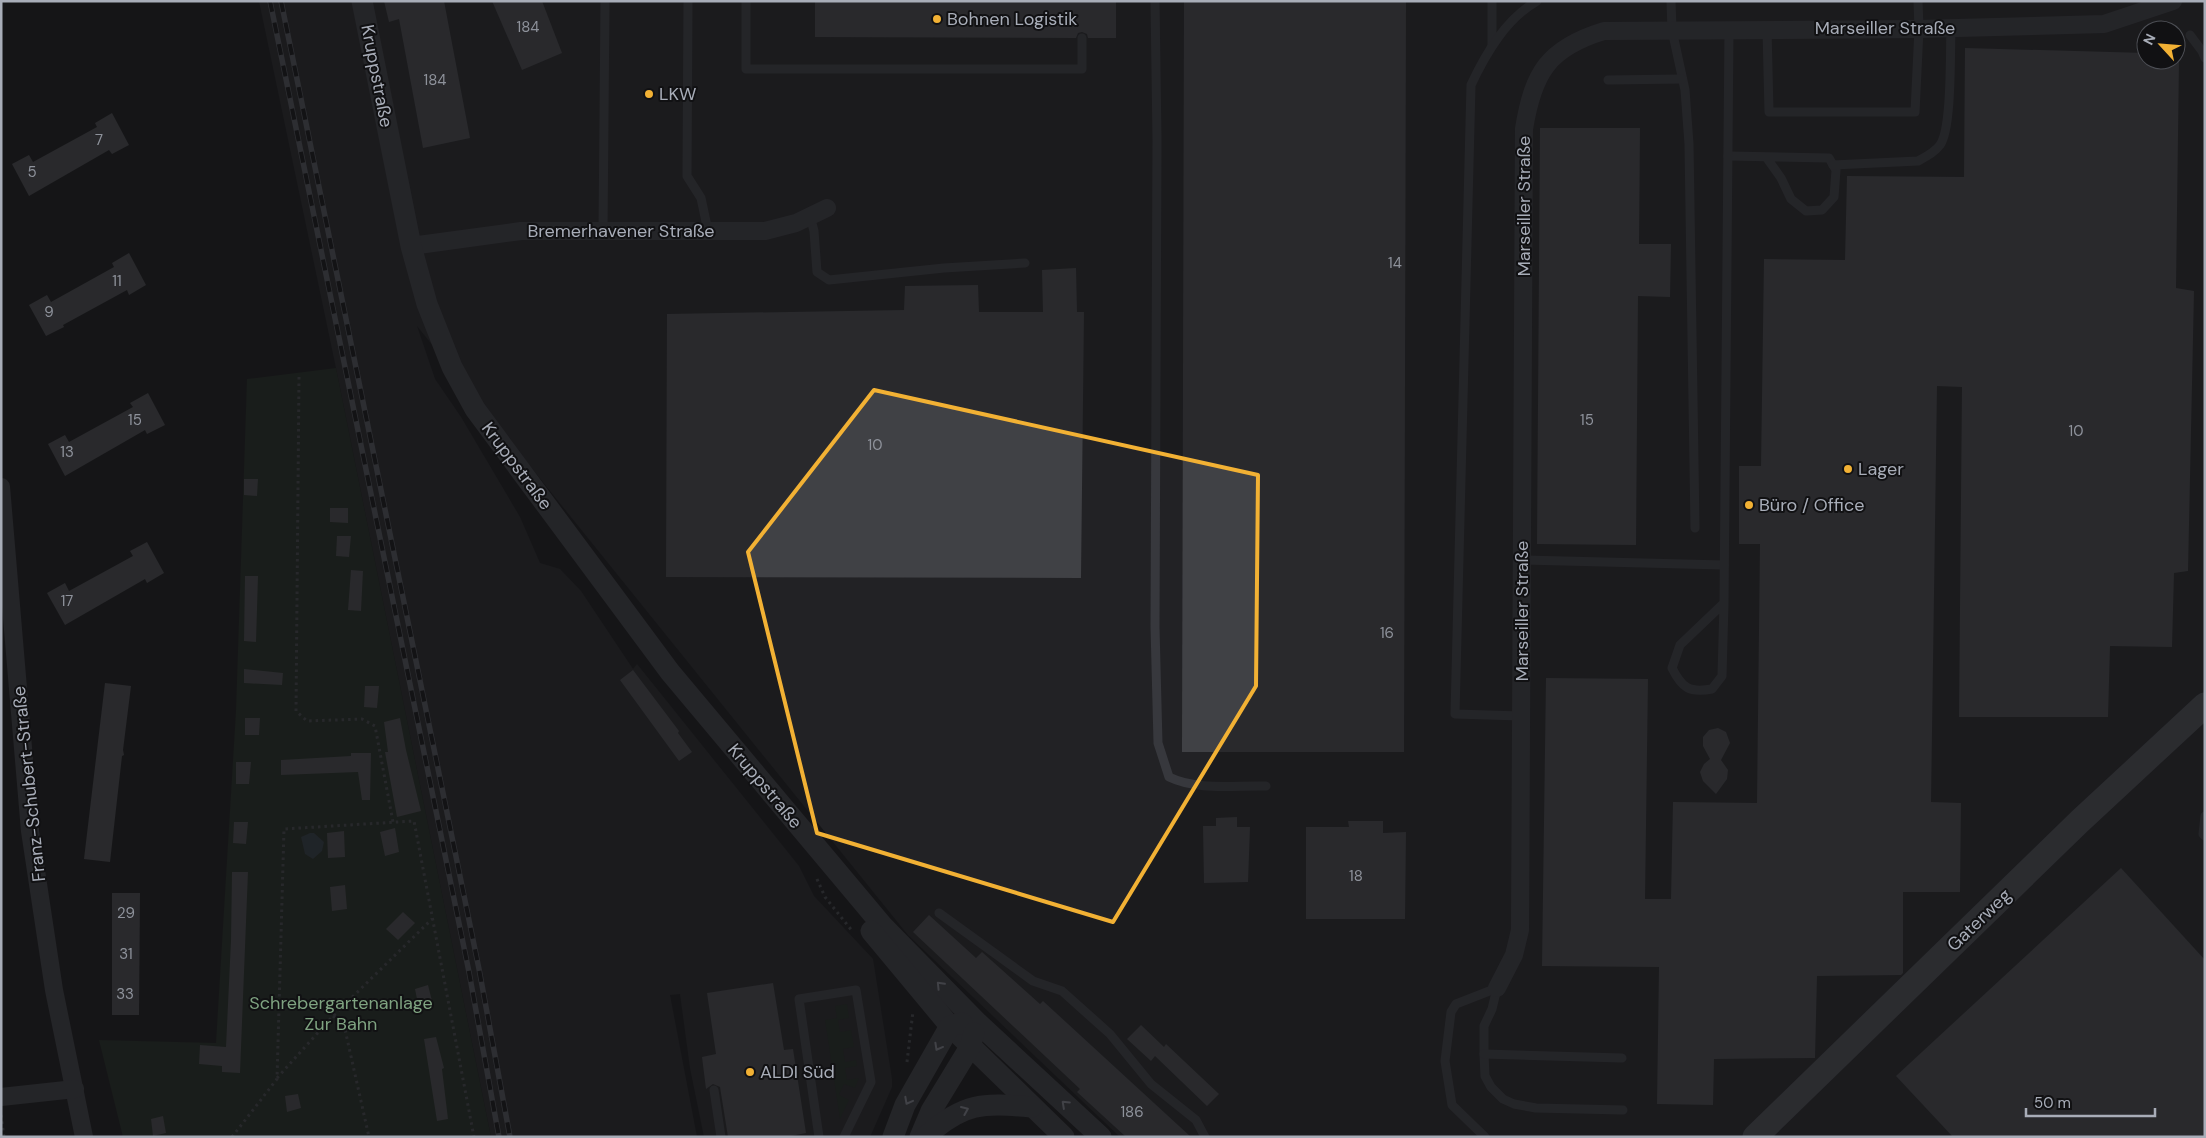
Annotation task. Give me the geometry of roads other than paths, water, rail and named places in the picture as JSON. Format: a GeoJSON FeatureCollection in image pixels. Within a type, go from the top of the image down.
{"type":"FeatureCollection","features":[{"type":"Feature","properties":{"kind":"main road","name":"Gaterweg"},"geometry":{"type":"LineString","coordinates":[[1755,1137],[2080,821],[2205,705]]}},
{"type":"Feature","properties":{"kind":"street","name":"Kruppstraße"},"geometry":{"type":"LineString","coordinates":[[362,1],[411,246],[427,304],[452,367],[475,409],[670,672],[882,925],[976,1021],[1101,1137]]}},
{"type":"Feature","properties":{"kind":"street","name":"Marseiller Straße"},"geometry":{"type":"LineString","coordinates":[[1497,988],[1514,955],[1520,930],[1524,130],[1529,102],[1538,78],[1550,60],[1581,38],[1604,31],[1919,29],[2104,24],[2173,1]]}},
{"type":"Feature","properties":{"kind":"street","name":"Bremerhavener Straße"},"geometry":{"type":"LineString","coordinates":[[411,246],[521,231],[765,230],[796,223],[827,208]]}},
{"type":"Feature","properties":{"kind":"street","name":"Franz-Schubert-Straße"},"geometry":{"type":"LineString","coordinates":[[1,487],[30,831],[54,990],[84,1137]]}},
{"type":"Feature","properties":{"kind":"street","name":"Kruppstraße"},"geometry":{"type":"LineString","coordinates":[[824,856],[837,890],[950,1026],[1064,1137]]}},
{"type":"Feature","properties":{"kind":"street"},"geometry":{"type":"LineString","coordinates":[[893,1137],[905,1105],[950,1026],[976,1021],[970,1047],[931,1111],[920,1137]]}},
{"type":"Feature","properties":{"kind":"street"},"geometry":{"type":"LineString","coordinates":[[1,1097],[74,1089]]}},
{"type":"Feature","properties":{"kind":"street"},"geometry":{"type":"LineString","coordinates":[[925,1137],[951,1116],[971,1106],[992,1104],[1032,1107]]}},
{"type":"Feature","properties":{"kind":"lane"},"geometry":{"type":"LineString","coordinates":[[603,231],[605,1]]}},
{"type":"Feature","properties":{"kind":"lane"},"geometry":{"type":"LineString","coordinates":[[688,1],[687,176],[701,198],[708,231]]}},
{"type":"Feature","properties":{"kind":"lane"},"geometry":{"type":"LineString","coordinates":[[746,1],[746,69],[1082,69],[1082,38]]}},
{"type":"Feature","properties":{"kind":"lane"},"geometry":{"type":"LineString","coordinates":[[1155,1],[1157,140],[1155,608],[1158,743],[1169,777],[1179,782],[1194,785],[1266,786]]}},
{"type":"Feature","properties":{"kind":"lane"},"geometry":{"type":"LineString","coordinates":[[1492,1],[1492,46]]}},
{"type":"Feature","properties":{"kind":"lane"},"geometry":{"type":"LineString","coordinates":[[1521,716],[1455,714],[1471,85],[1498,37],[1527,7],[1537,1]]}},
{"type":"Feature","properties":{"kind":"lane"},"geometry":{"type":"LineString","coordinates":[[1671,1],[1672,30],[1682,79],[1690,144],[1696,528]]}},
{"type":"Feature","properties":{"kind":"lane"},"geometry":{"type":"LineString","coordinates":[[1767,29],[1769,112],[1915,112],[1919,29],[1918,1]]}},
{"type":"Feature","properties":{"kind":"lane"},"geometry":{"type":"LineString","coordinates":[[1833,165],[1918,161],[1931,154],[1941,144],[1947,126],[1951,28]]}},
{"type":"Feature","properties":{"kind":"lane"},"geometry":{"type":"LineString","coordinates":[[1724,603],[1680,645],[1672,668],[1680,684],[1697,692],[1712,689],[1722,676],[1724,603],[1729,29]]}},
{"type":"Feature","properties":{"kind":"lane"},"geometry":{"type":"LineString","coordinates":[[2190,35],[2205,58]]}},
{"type":"Feature","properties":{"kind":"lane"},"geometry":{"type":"LineString","coordinates":[[1608,80],[1682,79]]}},
{"type":"Feature","properties":{"kind":"lane"},"geometry":{"type":"LineString","coordinates":[[1728,156],[1829,158],[1836,170],[1834,197],[1822,210],[1806,211],[1791,199],[1781,178],[1766,157]]}},
{"type":"Feature","properties":{"kind":"lane"},"geometry":{"type":"LineString","coordinates":[[810,216],[814,230],[817,272],[829,280],[925,270],[1025,263]]}},
{"type":"Feature","properties":{"kind":"lane"},"geometry":{"type":"LineString","coordinates":[[1522,560],[1724,565]]}},
{"type":"Feature","properties":{"kind":"lane"},"geometry":{"type":"LineString","coordinates":[[2205,816],[2203,834],[2205,836]]}},
{"type":"Feature","properties":{"kind":"lane"},"geometry":{"type":"LineString","coordinates":[[939,913],[1033,980],[1062,991],[1110,1034],[1151,1084],[1196,1120],[1205,1137]]}},
{"type":"Feature","properties":{"kind":"lane"},"geometry":{"type":"LineString","coordinates":[[1497,988],[1492,1009],[1484,1026],[1485,1076],[1491,1087],[1503,1099],[1514,1104],[1536,1108],[1623,1110]]}},
{"type":"Feature","properties":{"kind":"lane"},"geometry":{"type":"LineString","coordinates":[[1486,1137],[1452,1105],[1445,1061],[1451,1012],[1456,1004],[1497,988]]}},
{"type":"Feature","properties":{"kind":"lane"},"geometry":{"type":"LineString","coordinates":[[819,1137],[799,999],[856,990],[870,1082],[844,1137]]}},
{"type":"Feature","properties":{"kind":"lane"},"geometry":{"type":"LineString","coordinates":[[1484,1054],[1622,1058]]}},
{"type":"Feature","properties":{"kind":"lane"},"geometry":{"type":"LineString","coordinates":[[714,1090],[721,1137]]}},
{"type":"Feature","properties":{"kind":"railway"},"geometry":{"type":"LineString","coordinates":[[270,1],[469,972],[499,1137]]}},
{"type":"Feature","properties":{"kind":"railway"},"geometry":{"type":"LineString","coordinates":[[281,1],[479,969],[510,1137]]}},
{"type":"Feature","properties":{"kind":"place","name":"Bohnen Logistik"},"geometry":{"type":"Point","coordinates":[937,19]}},
{"type":"Feature","properties":{"kind":"place","name":"LKW"},"geometry":{"type":"Point","coordinates":[649,94]}},
{"type":"Feature","properties":{"kind":"place","name":"Lager"},"geometry":{"type":"Point","coordinates":[1848,469]}},
{"type":"Feature","properties":{"kind":"place","name":"Büro / Office"},"geometry":{"type":"Point","coordinates":[1749,505]}},
{"type":"Feature","properties":{"kind":"place","name":"ALDI Süd"},"geometry":{"type":"Point","coordinates":[750,1072]}},
{"type":"Feature","properties":{"kind":"park label","name":"Schrebergartenanlage Zur Bahn"},"geometry":{"type":"Point","coordinates":[341,1013]}}]}
